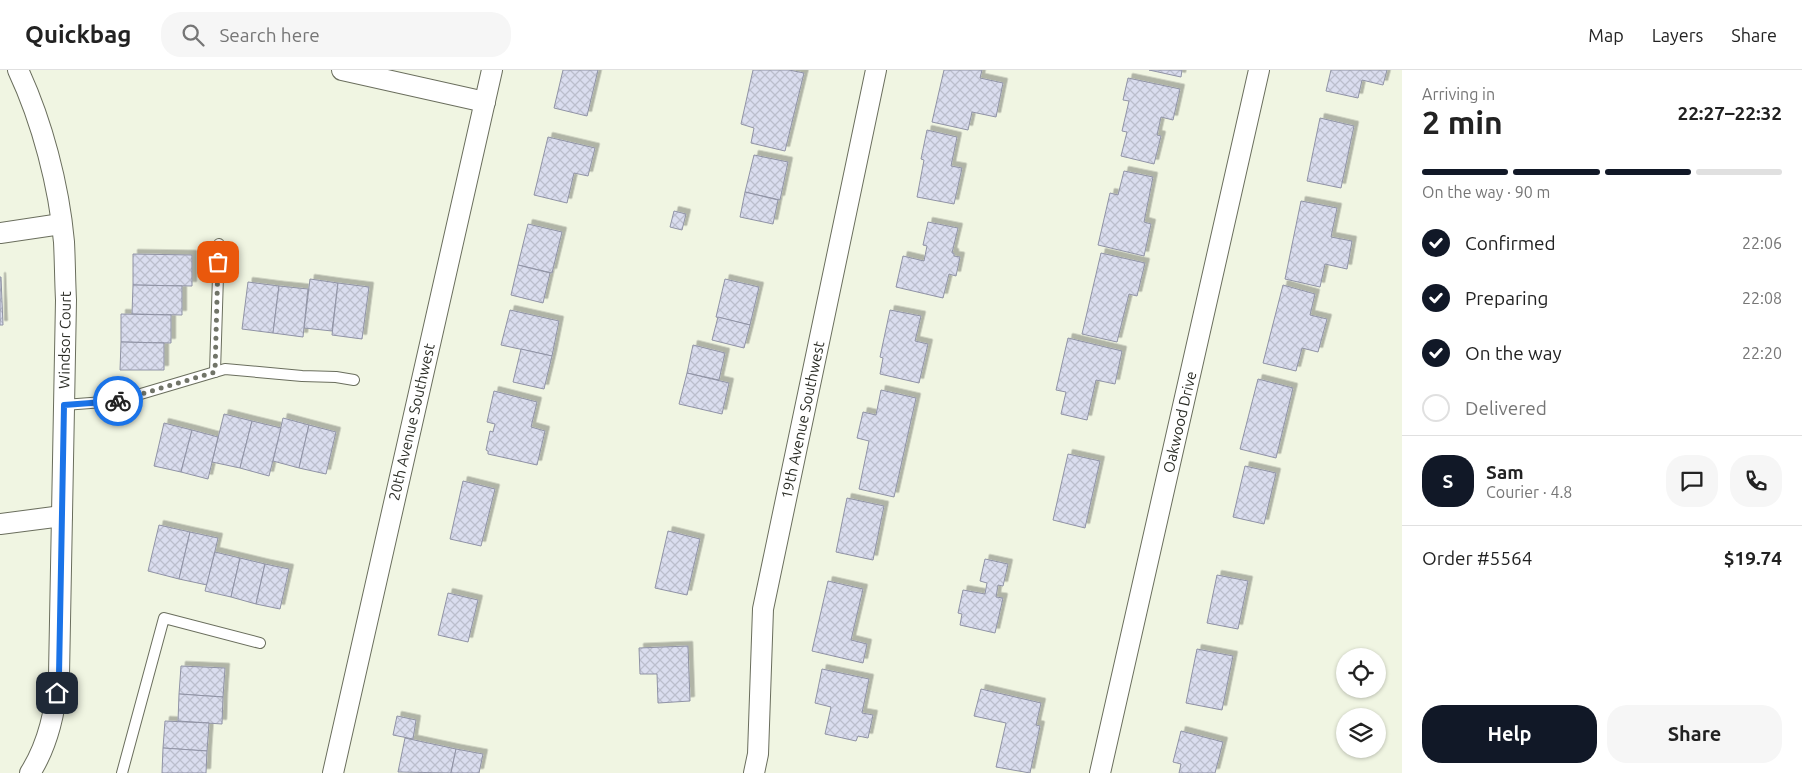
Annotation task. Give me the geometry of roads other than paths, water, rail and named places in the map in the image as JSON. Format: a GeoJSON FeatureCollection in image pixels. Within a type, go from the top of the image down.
{"type":"FeatureCollection","features":[{"type":"Feature","properties":{"kind":"street"},"geometry":{"type":"LineString","coordinates":[[342,70],[485,102]]}},
{"type":"Feature","properties":{"kind":"street","name":"20th Avenue Southwest"},"geometry":{"type":"LineString","coordinates":[[332,773],[492,70]]}},
{"type":"Feature","properties":{"kind":"street","name":"19th Avenue Southwest"},"geometry":{"type":"LineString","coordinates":[[754,773],[758,754],[763,609],[876,70]]}},
{"type":"Feature","properties":{"kind":"street","name":"Oakwood Drive"},"geometry":{"type":"LineString","coordinates":[[1100,773],[1259,70]]}},
{"type":"Feature","properties":{"kind":"street","name":"Windsor Court"},"geometry":{"type":"LineString","coordinates":[[22,71],[43,135],[56,188],[64,242],[66,300],[59,675],[55,712],[44,746],[30,773]]}},
{"type":"Feature","properties":{"kind":"street"},"geometry":{"type":"LineString","coordinates":[[0,233],[61,224]]}},
{"type":"Feature","properties":{"kind":"street"},"geometry":{"type":"LineString","coordinates":[[0,524],[62,516]]}},
{"type":"Feature","properties":{"kind":"lane"},"geometry":{"type":"LineString","coordinates":[[215,372],[219,244]]}},
{"type":"Feature","properties":{"kind":"lane"},"geometry":{"type":"LineString","coordinates":[[64,405],[117,401],[225,369],[354,380]]}},
{"type":"Feature","properties":{"kind":"lane"},"geometry":{"type":"LineString","coordinates":[[122,773],[164,618],[260,643]]}}]}
